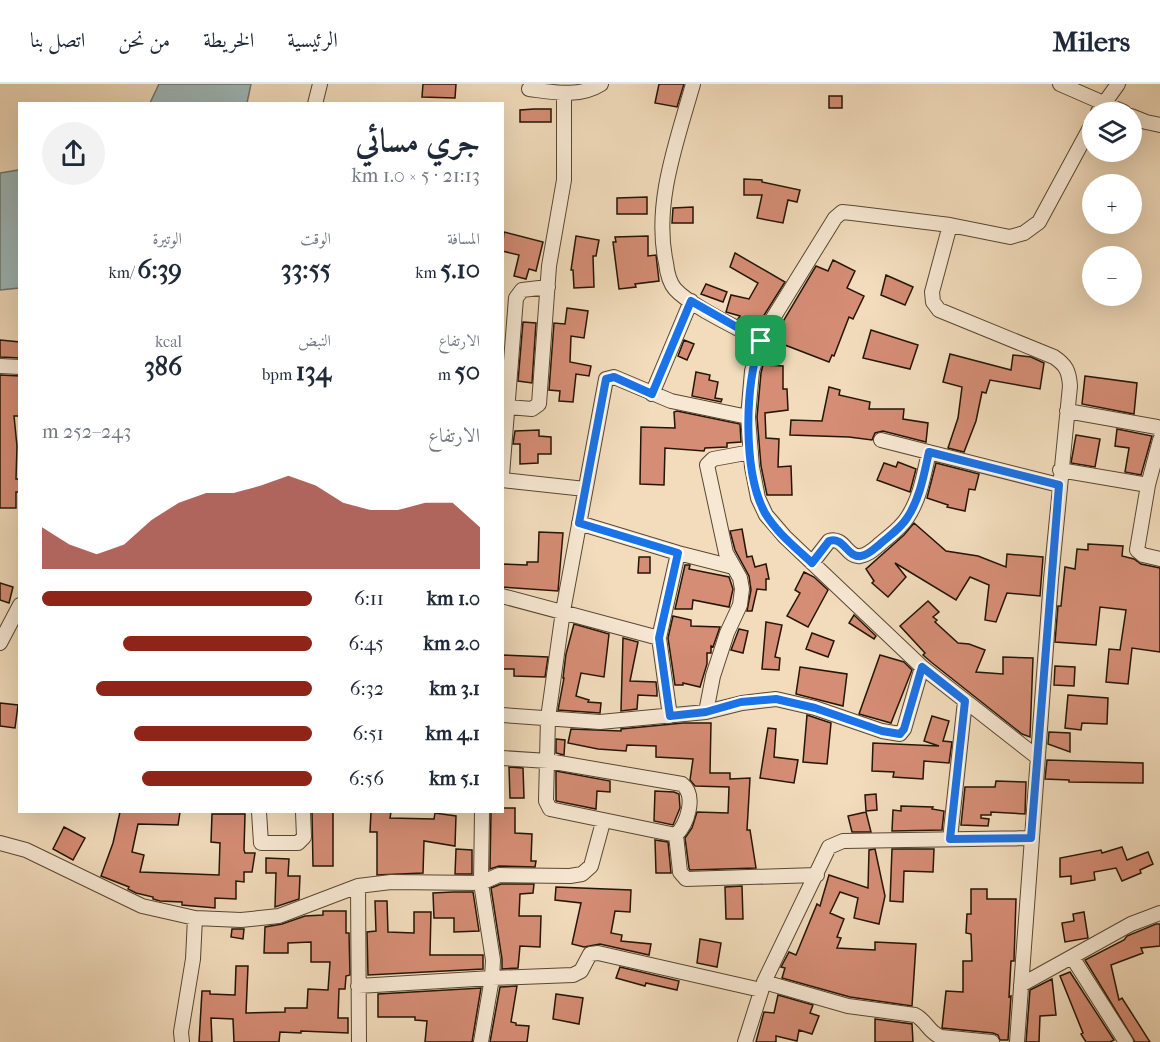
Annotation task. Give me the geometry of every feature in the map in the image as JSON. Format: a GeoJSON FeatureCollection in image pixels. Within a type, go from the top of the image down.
{"type":"FeatureCollection","features":[{"type":"Feature","properties":{"kind":"street"},"geometry":{"type":"LineString","coordinates":[[316,102],[321,84]]}},
{"type":"Feature","properties":{"kind":"street"},"geometry":{"type":"LineString","coordinates":[[529,89],[564,93],[581,92],[601,84]]}},
{"type":"Feature","properties":{"kind":"street"},"geometry":{"type":"LineString","coordinates":[[693,84],[670,166],[662,218],[663,253],[668,274],[674,288],[691,301],[761,341]]}},
{"type":"Feature","properties":{"kind":"street"},"geometry":{"type":"LineString","coordinates":[[1060,84],[1092,102]]}},
{"type":"Feature","properties":{"kind":"street"},"geometry":{"type":"LineString","coordinates":[[1105,102],[1118,84]]}},
{"type":"Feature","properties":{"kind":"street"},"geometry":{"type":"LineString","coordinates":[[506,412],[532,409],[539,404],[552,242],[562,200],[564,180],[564,93]]}},
{"type":"Feature","properties":{"kind":"street"},"geometry":{"type":"LineString","coordinates":[[1142,120],[1160,125]]}},
{"type":"Feature","properties":{"kind":"street"},"geometry":{"type":"LineString","coordinates":[[1037,757],[922,667],[785,537],[766,515],[758,498],[748,417],[752,371],[765,331],[835,218],[842,212],[950,225],[1010,237],[1024,233],[1039,222],[1082,142]]}},
{"type":"Feature","properties":{"kind":"street"},"geometry":{"type":"LineString","coordinates":[[950,225],[932,292],[933,302],[939,310],[1054,357],[1064,363],[1069,372],[1070,386],[1060,470],[1037,757],[1017,1042]]}},
{"type":"Feature","properties":{"kind":"street"},"geometry":{"type":"LineString","coordinates":[[504,444],[516,298],[522,290],[548,287]]}},
{"type":"Feature","properties":{"kind":"street"},"geometry":{"type":"LineString","coordinates":[[652,394],[691,301]]}},
{"type":"Feature","properties":{"kind":"street"},"geometry":{"type":"LineString","coordinates":[[0,366],[18,367]]}},
{"type":"Feature","properties":{"kind":"street"},"geometry":{"type":"LineString","coordinates":[[676,835],[603,822],[550,809],[546,801],[548,718],[563,611],[606,379],[614,377],[671,401],[748,417]]}},
{"type":"Feature","properties":{"kind":"street"},"geometry":{"type":"LineString","coordinates":[[1067,411],[1157,427],[1160,431]]}},
{"type":"Feature","properties":{"kind":"street"},"geometry":{"type":"LineString","coordinates":[[882,440],[1059,485]]}},
{"type":"Feature","properties":{"kind":"street"},"geometry":{"type":"LineString","coordinates":[[1160,440],[1148,485],[1137,550],[1143,555],[1160,559]]}},
{"type":"Feature","properties":{"kind":"street"},"geometry":{"type":"LineString","coordinates":[[706,712],[716,667],[727,633],[740,605],[741,589],[740,578],[726,553],[707,465],[713,459],[751,452]]}},
{"type":"Feature","properties":{"kind":"street"},"geometry":{"type":"LineString","coordinates":[[812,563],[829,541],[838,541],[855,556],[860,556],[868,554],[900,528],[908,518],[918,495],[929,452]]}},
{"type":"Feature","properties":{"kind":"street"},"geometry":{"type":"LineString","coordinates":[[1060,470],[1148,485]]}},
{"type":"Feature","properties":{"kind":"street"},"geometry":{"type":"LineString","coordinates":[[504,480],[585,489]]}},
{"type":"Feature","properties":{"kind":"street"},"geometry":{"type":"LineString","coordinates":[[579,523],[733,567]]}},
{"type":"Feature","properties":{"kind":"street"},"geometry":{"type":"LineString","coordinates":[[670,716],[659,638],[678,553]]}},
{"type":"Feature","properties":{"kind":"street"},"geometry":{"type":"LineString","coordinates":[[504,596],[659,638]]}},
{"type":"Feature","properties":{"kind":"street"},"geometry":{"type":"LineString","coordinates":[[0,643],[18,608]]}},
{"type":"Feature","properties":{"kind":"street"},"geometry":{"type":"LineString","coordinates":[[504,715],[600,722],[706,712],[741,702],[776,699],[815,708],[882,731],[900,734],[904,729],[922,667]]}},
{"type":"Feature","properties":{"kind":"street"},"geometry":{"type":"LineString","coordinates":[[950,839],[965,701]]}},
{"type":"Feature","properties":{"kind":"street"},"geometry":{"type":"LineString","coordinates":[[504,758],[548,760],[682,784],[689,795],[687,820],[676,835],[680,872],[686,879],[817,875]]}},
{"type":"Feature","properties":{"kind":"street"},"geometry":{"type":"LineString","coordinates":[[259,813],[261,843],[298,843],[304,837],[303,813]]}},
{"type":"Feature","properties":{"kind":"street"},"geometry":{"type":"LineString","coordinates":[[481,1042],[493,960],[481,883],[482,813]]}},
{"type":"Feature","properties":{"kind":"street"},"geometry":{"type":"LineString","coordinates":[[0,843],[26,850],[142,906],[195,918],[241,920],[279,916],[358,886],[391,882],[481,883],[499,875],[570,876],[582,874],[591,866],[603,822]]}},
{"type":"Feature","properties":{"kind":"street"},"geometry":{"type":"LineString","coordinates":[[745,1042],[762,986],[829,847],[836,843],[1031,838]]}},
{"type":"Feature","properties":{"kind":"street"},"geometry":{"type":"LineString","coordinates":[[358,886],[359,1042]]}},
{"type":"Feature","properties":{"kind":"street"},"geometry":{"type":"LineString","coordinates":[[1021,985],[1131,924],[1160,913]]}},
{"type":"Feature","properties":{"kind":"street"},"geometry":{"type":"LineString","coordinates":[[182,1042],[181,1032],[193,959],[195,918]]}},
{"type":"Feature","properties":{"kind":"street"},"geometry":{"type":"LineString","coordinates":[[358,986],[573,975],[581,971],[590,954],[598,953],[848,1006],[915,1015],[922,1018],[934,1035],[992,1042]]}},
{"type":"Feature","properties":{"kind":"street"},"geometry":{"type":"LineString","coordinates":[[1072,957],[1126,1042]]}},
{"type":"Feature","properties":{"kind":"water"},"geometry":{"type":"Polygon","coordinates":[[[159,84],[251,84],[247,102],[150,102],[159,84]]]}},
{"type":"Feature","properties":{"kind":"water"},"geometry":{"type":"Polygon","coordinates":[[[18,170],[18,288],[0,290],[0,173],[18,170]]]}},
{"type":"Feature","properties":{"kind":"building"},"geometry":{"type":"Polygon","coordinates":[[[423,84],[456,84],[455,98],[422,97],[423,84]]]}},
{"type":"Feature","properties":{"kind":"building"},"geometry":{"type":"Polygon","coordinates":[[[659,84],[684,84],[677,107],[655,103],[659,84]]]}},
{"type":"Feature","properties":{"kind":"building"},"geometry":{"type":"Polygon","coordinates":[[[829,96],[842,96],[842,108],[829,108],[829,96]]]}},
{"type":"Feature","properties":{"kind":"building"},"geometry":{"type":"Polygon","coordinates":[[[551,109],[551,122],[520,122],[520,110],[551,109]]]}},
{"type":"Feature","properties":{"kind":"building"},"geometry":{"type":"Polygon","coordinates":[[[744,179],[762,180],[762,182],[800,190],[797,202],[788,200],[783,223],[757,218],[762,195],[744,195],[744,179]]]}},
{"type":"Feature","properties":{"kind":"building"},"geometry":{"type":"Polygon","coordinates":[[[647,197],[647,214],[617,214],[617,198],[647,197]]]}},
{"type":"Feature","properties":{"kind":"building"},"geometry":{"type":"Polygon","coordinates":[[[693,207],[693,223],[672,223],[673,208],[693,207]]]}},
{"type":"Feature","properties":{"kind":"building"},"geometry":{"type":"Polygon","coordinates":[[[504,232],[543,242],[536,271],[529,269],[526,279],[514,276],[519,255],[504,251],[504,232]]]}},
{"type":"Feature","properties":{"kind":"building"},"geometry":{"type":"Polygon","coordinates":[[[576,236],[599,240],[596,256],[593,256],[594,287],[574,288],[573,270],[571,270],[576,236]]]}},
{"type":"Feature","properties":{"kind":"building"},"geometry":{"type":"Polygon","coordinates":[[[648,236],[648,256],[656,255],[659,281],[619,289],[613,242],[616,242],[615,237],[648,236]]]}},
{"type":"Feature","properties":{"kind":"building"},"geometry":{"type":"Polygon","coordinates":[[[735,253],[785,282],[756,328],[738,319],[740,316],[726,312],[731,295],[749,299],[758,283],[730,267],[735,253]]]}},
{"type":"Feature","properties":{"kind":"building"},"geometry":{"type":"Polygon","coordinates":[[[833,260],[855,271],[847,288],[864,296],[853,319],[849,317],[834,356],[832,355],[829,362],[772,340],[816,266],[828,271],[833,260]]]}},
{"type":"Feature","properties":{"kind":"building"},"geometry":{"type":"Polygon","coordinates":[[[886,275],[913,287],[905,305],[881,295],[886,275]]]}},
{"type":"Feature","properties":{"kind":"building"},"geometry":{"type":"Polygon","coordinates":[[[706,284],[727,292],[723,302],[701,294],[706,284]]]}},
{"type":"Feature","properties":{"kind":"building"},"geometry":{"type":"Polygon","coordinates":[[[567,308],[588,311],[584,338],[571,336],[570,362],[591,366],[589,376],[576,374],[573,402],[559,401],[560,391],[549,390],[554,323],[565,324],[567,308]]]}},
{"type":"Feature","properties":{"kind":"building"},"geometry":{"type":"Polygon","coordinates":[[[523,322],[536,323],[532,383],[518,381],[523,322]]]}},
{"type":"Feature","properties":{"kind":"building"},"geometry":{"type":"Polygon","coordinates":[[[871,330],[918,345],[910,369],[863,358],[871,330]]]}},
{"type":"Feature","properties":{"kind":"building"},"geometry":{"type":"Polygon","coordinates":[[[0,340],[18,342],[18,358],[0,357],[0,340]]]}},
{"type":"Feature","properties":{"kind":"building"},"geometry":{"type":"Polygon","coordinates":[[[684,340],[694,344],[687,360],[678,356],[684,340]]]}},
{"type":"Feature","properties":{"kind":"building"},"geometry":{"type":"Polygon","coordinates":[[[950,354],[1011,370],[1013,355],[1031,357],[1044,363],[1040,389],[990,380],[986,393],[982,392],[976,421],[964,452],[948,448],[958,418],[962,387],[943,382],[950,354]]]}},
{"type":"Feature","properties":{"kind":"building"},"geometry":{"type":"Polygon","coordinates":[[[763,365],[783,366],[783,389],[787,389],[788,410],[765,413],[766,438],[779,439],[778,467],[791,466],[792,495],[767,495],[761,466],[757,417],[763,365]]]}},
{"type":"Feature","properties":{"kind":"building"},"geometry":{"type":"Polygon","coordinates":[[[696,372],[710,375],[709,380],[718,382],[715,398],[722,399],[721,402],[692,396],[696,372]]]}},
{"type":"Feature","properties":{"kind":"building"},"geometry":{"type":"Polygon","coordinates":[[[0,375],[18,376],[18,416],[14,416],[17,446],[16,479],[18,479],[16,508],[0,508],[0,375]]]}},
{"type":"Feature","properties":{"kind":"building"},"geometry":{"type":"Polygon","coordinates":[[[1085,376],[1137,383],[1134,414],[1082,404],[1085,376]]]}},
{"type":"Feature","properties":{"kind":"building"},"geometry":{"type":"Polygon","coordinates":[[[829,387],[840,390],[839,395],[870,402],[869,409],[904,409],[903,419],[928,423],[926,442],[883,431],[875,433],[872,440],[790,435],[791,420],[822,421],[829,387]]]}},
{"type":"Feature","properties":{"kind":"building"},"geometry":{"type":"Polygon","coordinates":[[[674,412],[740,424],[741,442],[727,443],[727,447],[705,448],[704,451],[665,448],[664,485],[640,484],[641,427],[675,428],[674,412]]]}},
{"type":"Feature","properties":{"kind":"building"},"geometry":{"type":"Polygon","coordinates":[[[1117,429],[1152,436],[1141,475],[1125,472],[1129,448],[1115,446],[1117,429]]]}},
{"type":"Feature","properties":{"kind":"building"},"geometry":{"type":"Polygon","coordinates":[[[539,430],[539,436],[551,437],[551,454],[538,454],[538,463],[520,464],[520,444],[513,444],[515,431],[539,430]]]}},
{"type":"Feature","properties":{"kind":"building"},"geometry":{"type":"Polygon","coordinates":[[[1076,435],[1100,439],[1095,467],[1071,463],[1076,435]]]}},
{"type":"Feature","properties":{"kind":"building"},"geometry":{"type":"Polygon","coordinates":[[[898,462],[916,469],[910,492],[877,480],[884,463],[896,467],[898,462]]]}},
{"type":"Feature","properties":{"kind":"building"},"geometry":{"type":"Polygon","coordinates":[[[936,463],[979,474],[975,490],[969,489],[965,511],[947,507],[948,505],[927,498],[936,463]]]}},
{"type":"Feature","properties":{"kind":"building"},"geometry":{"type":"Polygon","coordinates":[[[914,523],[946,551],[978,556],[1006,567],[1007,554],[1043,557],[1040,596],[1007,593],[996,622],[985,620],[989,585],[970,577],[956,600],[895,563],[906,577],[888,597],[872,583],[874,581],[866,569],[914,523]]]}},
{"type":"Feature","properties":{"kind":"building"},"geometry":{"type":"Polygon","coordinates":[[[742,529],[747,557],[752,556],[755,567],[766,564],[769,579],[766,579],[766,590],[757,589],[752,611],[747,611],[751,590],[749,576],[735,550],[730,531],[742,529]]]}},
{"type":"Feature","properties":{"kind":"building"},"geometry":{"type":"Polygon","coordinates":[[[539,532],[563,533],[558,591],[504,587],[504,564],[527,565],[527,562],[538,562],[539,532]]]}},
{"type":"Feature","properties":{"kind":"building"},"geometry":{"type":"Polygon","coordinates":[[[1088,544],[1123,546],[1122,556],[1134,559],[1141,564],[1160,568],[1160,652],[1132,648],[1128,684],[1106,682],[1109,649],[1120,650],[1126,610],[1100,607],[1096,645],[1055,642],[1065,567],[1075,569],[1077,549],[1088,550],[1088,544]]]}},
{"type":"Feature","properties":{"kind":"building"},"geometry":{"type":"Polygon","coordinates":[[[639,557],[650,557],[650,573],[638,573],[639,557]]]}},
{"type":"Feature","properties":{"kind":"building"},"geometry":{"type":"Polygon","coordinates":[[[685,565],[690,565],[689,569],[729,577],[733,589],[729,607],[693,600],[692,609],[675,609],[685,565]]]}},
{"type":"Feature","properties":{"kind":"building"},"geometry":{"type":"Polygon","coordinates":[[[804,572],[814,577],[828,590],[808,627],[787,616],[800,593],[795,590],[804,572]]]}},
{"type":"Feature","properties":{"kind":"building"},"geometry":{"type":"Polygon","coordinates":[[[0,583],[13,587],[9,603],[0,600],[0,583]]]}},
{"type":"Feature","properties":{"kind":"building"},"geometry":{"type":"Polygon","coordinates":[[[928,601],[939,612],[933,617],[937,620],[935,622],[958,643],[985,650],[976,672],[1003,674],[1003,657],[1033,658],[1030,737],[1022,734],[931,662],[900,626],[928,601]]]}},
{"type":"Feature","properties":{"kind":"building"},"geometry":{"type":"Polygon","coordinates":[[[854,615],[876,636],[874,639],[849,623],[854,615]]]}},
{"type":"Feature","properties":{"kind":"building"},"geometry":{"type":"Polygon","coordinates":[[[673,616],[691,620],[691,626],[720,627],[713,647],[711,646],[711,653],[707,653],[707,664],[700,687],[683,683],[683,685],[675,685],[668,638],[673,616]]]}},
{"type":"Feature","properties":{"kind":"building"},"geometry":{"type":"Polygon","coordinates":[[[766,622],[782,625],[775,657],[780,658],[779,670],[762,669],[766,622]]]}},
{"type":"Feature","properties":{"kind":"building"},"geometry":{"type":"Polygon","coordinates":[[[574,624],[609,634],[604,677],[581,673],[576,696],[589,700],[588,702],[601,703],[600,713],[558,710],[566,654],[574,624]]]}},
{"type":"Feature","properties":{"kind":"building"},"geometry":{"type":"Polygon","coordinates":[[[739,629],[748,631],[743,653],[731,650],[739,629]]]}},
{"type":"Feature","properties":{"kind":"building"},"geometry":{"type":"Polygon","coordinates":[[[812,633],[834,641],[828,657],[806,649],[812,633]]]}},
{"type":"Feature","properties":{"kind":"building"},"geometry":{"type":"Polygon","coordinates":[[[623,638],[638,642],[630,681],[656,682],[657,696],[638,695],[637,709],[621,711],[623,638]]]}},
{"type":"Feature","properties":{"kind":"building"},"geometry":{"type":"Polygon","coordinates":[[[504,655],[548,657],[545,677],[514,676],[514,669],[504,669],[504,655]]]}},
{"type":"Feature","properties":{"kind":"building"},"geometry":{"type":"Polygon","coordinates":[[[880,655],[904,662],[912,670],[891,723],[859,714],[880,655]]]}},
{"type":"Feature","properties":{"kind":"building"},"geometry":{"type":"Polygon","coordinates":[[[1055,666],[1075,667],[1074,686],[1054,685],[1055,666]]]}},
{"type":"Feature","properties":{"kind":"building"},"geometry":{"type":"Polygon","coordinates":[[[800,667],[847,674],[843,706],[796,694],[800,667]]]}},
{"type":"Feature","properties":{"kind":"building"},"geometry":{"type":"Polygon","coordinates":[[[1068,695],[1108,698],[1107,724],[1082,723],[1081,730],[1065,728],[1068,695]]]}},
{"type":"Feature","properties":{"kind":"building"},"geometry":{"type":"Polygon","coordinates":[[[0,703],[18,705],[15,728],[0,726],[0,703]]]}},
{"type":"Feature","properties":{"kind":"building"},"geometry":{"type":"Polygon","coordinates":[[[807,715],[831,723],[827,764],[803,762],[807,715]]]}},
{"type":"Feature","properties":{"kind":"building"},"geometry":{"type":"Polygon","coordinates":[[[932,716],[949,721],[943,741],[952,742],[949,763],[924,761],[923,779],[893,777],[894,772],[872,771],[873,743],[939,746],[924,741],[932,716]]]}},
{"type":"Feature","properties":{"kind":"building"},"geometry":{"type":"Polygon","coordinates":[[[683,723],[711,723],[710,773],[730,773],[730,779],[750,778],[747,830],[750,830],[756,868],[690,870],[685,838],[692,828],[697,812],[728,813],[729,787],[695,786],[690,780],[693,759],[656,757],[656,746],[627,745],[626,751],[598,749],[568,743],[571,729],[621,731],[621,729],[683,723]]]}},
{"type":"Feature","properties":{"kind":"building"},"geometry":{"type":"Polygon","coordinates":[[[768,728],[776,729],[774,757],[798,760],[794,783],[760,778],[768,728]]]}},
{"type":"Feature","properties":{"kind":"building"},"geometry":{"type":"Polygon","coordinates":[[[1049,732],[1070,733],[1070,752],[1048,744],[1049,732]]]}},
{"type":"Feature","properties":{"kind":"building"},"geometry":{"type":"Polygon","coordinates":[[[556,739],[565,740],[564,755],[556,753],[556,739]]]}},
{"type":"Feature","properties":{"kind":"building"},"geometry":{"type":"Polygon","coordinates":[[[1047,760],[1143,763],[1143,783],[1069,782],[1069,780],[1045,779],[1047,760]]]}},
{"type":"Feature","properties":{"kind":"building"},"geometry":{"type":"Polygon","coordinates":[[[509,767],[523,768],[524,798],[510,798],[509,767]]]}},
{"type":"Feature","properties":{"kind":"building"},"geometry":{"type":"Polygon","coordinates":[[[556,771],[610,781],[610,792],[597,791],[596,809],[556,801],[556,771]]]}},
{"type":"Feature","properties":{"kind":"building"},"geometry":{"type":"Polygon","coordinates":[[[996,781],[1026,782],[1025,814],[991,812],[991,815],[981,815],[981,818],[989,819],[988,826],[961,825],[965,787],[995,787],[996,781]]]}},
{"type":"Feature","properties":{"kind":"building"},"geometry":{"type":"Polygon","coordinates":[[[655,791],[679,794],[680,808],[673,825],[654,821],[655,791]]]}},
{"type":"Feature","properties":{"kind":"building"},"geometry":{"type":"Polygon","coordinates":[[[876,794],[877,810],[866,811],[865,795],[876,794]]]}},
{"type":"Feature","properties":{"kind":"building"},"geometry":{"type":"Polygon","coordinates":[[[901,806],[933,807],[932,809],[944,811],[942,830],[892,831],[893,810],[901,811],[901,806]]]}},
{"type":"Feature","properties":{"kind":"building"},"geometry":{"type":"Polygon","coordinates":[[[504,808],[515,808],[515,833],[532,834],[531,861],[536,861],[535,867],[499,866],[490,869],[491,813],[504,813],[504,808]]]}},
{"type":"Feature","properties":{"kind":"building"},"geometry":{"type":"Polygon","coordinates":[[[866,812],[871,832],[852,832],[848,816],[866,812]]]}},
{"type":"Feature","properties":{"kind":"building"},"geometry":{"type":"Polygon","coordinates":[[[120,813],[180,813],[178,825],[138,824],[132,852],[144,855],[140,872],[219,875],[220,843],[211,842],[212,814],[245,814],[244,850],[245,853],[255,853],[252,872],[244,872],[244,882],[236,881],[236,899],[215,898],[215,908],[160,901],[136,893],[128,889],[129,887],[101,876],[113,843],[120,813]]]}},
{"type":"Feature","properties":{"kind":"building"},"geometry":{"type":"Polygon","coordinates":[[[312,813],[333,813],[333,866],[313,866],[312,813]]]}},
{"type":"Feature","properties":{"kind":"building"},"geometry":{"type":"Polygon","coordinates":[[[371,813],[391,813],[390,818],[434,819],[435,813],[456,816],[455,846],[424,841],[423,873],[377,875],[377,832],[370,832],[371,813]]]}},
{"type":"Feature","properties":{"kind":"building"},"geometry":{"type":"Polygon","coordinates":[[[64,827],[85,838],[73,860],[53,849],[64,827]]]}},
{"type":"Feature","properties":{"kind":"building"},"geometry":{"type":"Polygon","coordinates":[[[655,840],[668,842],[671,873],[656,873],[655,840]]]}},
{"type":"Feature","properties":{"kind":"building"},"geometry":{"type":"Polygon","coordinates":[[[1122,847],[1127,860],[1148,852],[1153,864],[1140,870],[1141,873],[1122,881],[1116,868],[1094,872],[1095,880],[1071,884],[1071,876],[1060,877],[1060,858],[1101,850],[1102,853],[1122,847]]]}},
{"type":"Feature","properties":{"kind":"building"},"geometry":{"type":"Polygon","coordinates":[[[456,849],[472,850],[472,874],[455,874],[456,849]]]}},
{"type":"Feature","properties":{"kind":"building"},"geometry":{"type":"Polygon","coordinates":[[[875,849],[885,896],[879,924],[854,918],[858,898],[840,892],[830,913],[844,919],[837,937],[841,938],[837,948],[875,950],[875,942],[916,944],[912,1006],[850,997],[782,978],[785,968],[781,967],[789,952],[796,955],[817,904],[820,906],[829,875],[868,888],[869,850],[875,849]]]}},
{"type":"Feature","properties":{"kind":"building"},"geometry":{"type":"Polygon","coordinates":[[[892,849],[934,849],[933,872],[904,871],[903,902],[890,901],[892,849]]]}},
{"type":"Feature","properties":{"kind":"building"},"geometry":{"type":"Polygon","coordinates":[[[266,858],[289,859],[288,876],[300,876],[299,899],[275,907],[276,873],[266,873],[266,858]]]}},
{"type":"Feature","properties":{"kind":"building"},"geometry":{"type":"Polygon","coordinates":[[[501,884],[534,884],[533,893],[520,894],[519,916],[541,916],[540,947],[520,946],[518,968],[502,969],[491,888],[501,884]]]}},
{"type":"Feature","properties":{"kind":"building"},"geometry":{"type":"Polygon","coordinates":[[[742,886],[743,919],[726,919],[725,887],[742,886]]]}},
{"type":"Feature","properties":{"kind":"building"},"geometry":{"type":"Polygon","coordinates":[[[556,887],[631,890],[630,912],[615,911],[611,933],[622,935],[621,941],[651,944],[649,955],[600,944],[584,947],[572,944],[581,903],[555,900],[556,887]]]}},
{"type":"Feature","properties":{"kind":"building"},"geometry":{"type":"Polygon","coordinates":[[[971,889],[987,889],[987,899],[1016,899],[1008,1040],[1000,1040],[998,1035],[993,1033],[942,1028],[946,991],[963,992],[963,961],[972,961],[971,934],[966,933],[967,914],[971,914],[971,889]]]}},
{"type":"Feature","properties":{"kind":"building"},"geometry":{"type":"Polygon","coordinates":[[[473,892],[479,931],[454,932],[454,918],[434,918],[433,893],[473,892]]]}},
{"type":"Feature","properties":{"kind":"building"},"geometry":{"type":"Polygon","coordinates":[[[375,901],[387,901],[388,932],[414,933],[414,912],[431,912],[430,955],[483,955],[483,969],[368,975],[367,932],[376,931],[375,901]]]}},
{"type":"Feature","properties":{"kind":"building"},"geometry":{"type":"Polygon","coordinates":[[[323,911],[346,911],[350,975],[346,976],[345,989],[339,989],[338,1018],[348,1018],[348,1033],[280,1032],[279,1042],[234,1042],[233,1019],[211,1018],[212,1042],[199,1042],[202,991],[210,991],[210,994],[235,995],[236,966],[248,966],[246,1013],[285,1012],[285,1008],[307,1008],[308,989],[328,990],[330,962],[311,962],[311,942],[288,943],[288,953],[264,953],[265,927],[305,916],[323,915],[323,911]]]}},
{"type":"Feature","properties":{"kind":"building"},"geometry":{"type":"Polygon","coordinates":[[[1084,912],[1088,938],[1065,942],[1062,923],[1074,921],[1073,914],[1084,912]]]}},
{"type":"Feature","properties":{"kind":"building"},"geometry":{"type":"Polygon","coordinates":[[[1160,924],[1160,946],[1141,948],[1143,953],[1111,965],[1119,1000],[1122,998],[1150,1042],[1135,1042],[1085,960],[1124,940],[1127,936],[1160,924]]]}},
{"type":"Feature","properties":{"kind":"building"},"geometry":{"type":"Polygon","coordinates":[[[232,929],[244,929],[243,939],[231,937],[232,929]]]}},
{"type":"Feature","properties":{"kind":"building"},"geometry":{"type":"Polygon","coordinates":[[[700,939],[721,943],[717,967],[697,963],[700,939]]]}},
{"type":"Feature","properties":{"kind":"building"},"geometry":{"type":"Polygon","coordinates":[[[620,967],[679,981],[677,990],[646,983],[645,986],[616,978],[620,967]]]}},
{"type":"Feature","properties":{"kind":"building"},"geometry":{"type":"Polygon","coordinates":[[[1070,972],[1114,1040],[1086,1042],[1060,976],[1070,972]]]}},
{"type":"Feature","properties":{"kind":"building"},"geometry":{"type":"Polygon","coordinates":[[[1052,979],[1056,1015],[1040,1016],[1039,1042],[1026,1042],[1030,990],[1052,979]]]}},
{"type":"Feature","properties":{"kind":"building"},"geometry":{"type":"Polygon","coordinates":[[[517,986],[511,1022],[516,1025],[529,1026],[527,1042],[490,1042],[500,987],[517,986]]]}},
{"type":"Feature","properties":{"kind":"building"},"geometry":{"type":"Polygon","coordinates":[[[481,988],[472,1042],[425,1042],[427,1021],[415,1020],[415,1017],[378,1017],[378,994],[481,988]]]}},
{"type":"Feature","properties":{"kind":"building"},"geometry":{"type":"Polygon","coordinates":[[[556,994],[583,998],[579,1024],[553,1019],[556,994]]]}},
{"type":"Feature","properties":{"kind":"building"},"geometry":{"type":"Polygon","coordinates":[[[778,995],[813,1005],[810,1013],[819,1016],[812,1034],[799,1030],[797,1041],[776,1036],[776,1042],[756,1042],[764,1012],[774,1013],[778,995]]]}},
{"type":"Feature","properties":{"kind":"building"},"geometry":{"type":"Polygon","coordinates":[[[875,1019],[912,1024],[913,1042],[875,1042],[875,1019]]]}},
{"type":"Feature","properties":{"kind":"route"},"geometry":{"type":"LineString","coordinates":[[691,301],[761,341],[752,371],[748,417],[752,467],[758,498],[766,515],[812,563],[829,541],[838,541],[855,556],[860,556],[868,554],[900,528],[908,518],[918,495],[929,452],[1059,485],[1031,838],[950,839],[965,701],[922,667],[904,729],[900,734],[882,731],[815,708],[776,699],[741,702],[706,712],[670,716],[659,638],[678,553],[579,523],[603,388],[606,379],[614,377],[652,394],[691,301]]}}]}
